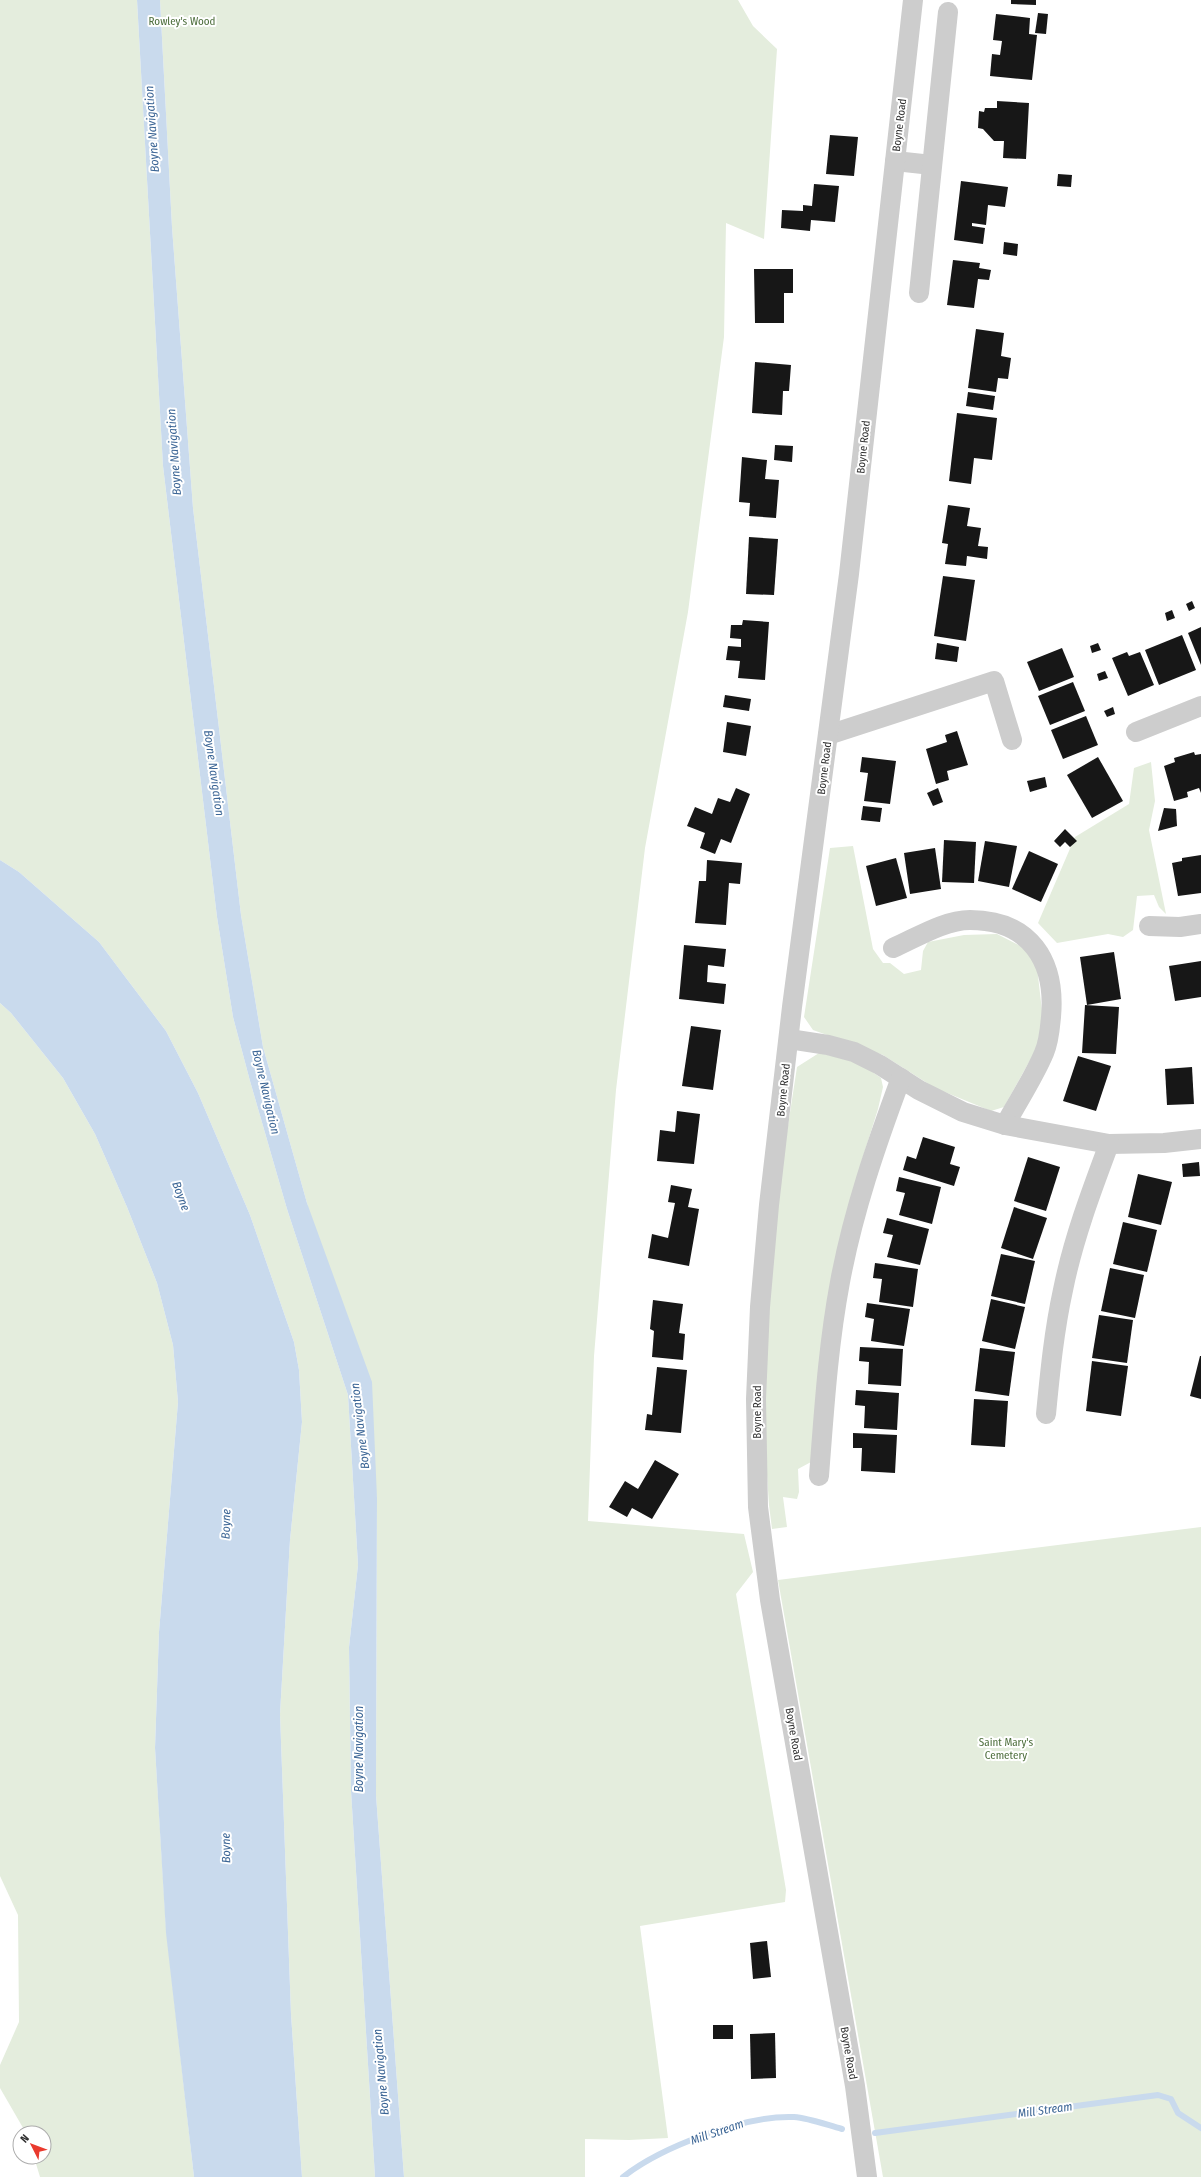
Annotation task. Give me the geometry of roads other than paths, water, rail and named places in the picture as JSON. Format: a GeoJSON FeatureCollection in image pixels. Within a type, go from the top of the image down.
{"type":"FeatureCollection","features":[{"type":"Feature","properties":{"kind":"street","name":"Boyne Road"},"geometry":{"type":"LineString","coordinates":[[867,2177],[855,2086],[772,1608],[758,1507],[756,1399],[760,1307],[769,1205],[849,574],[913,0]]}},
{"type":"Feature","properties":{"kind":"street"},"geometry":{"type":"LineString","coordinates":[[919,293],[948,12]]}},
{"type":"Feature","properties":{"kind":"street"},"geometry":{"type":"LineString","coordinates":[[895,161],[932,165]]}},
{"type":"Feature","properties":{"kind":"street"},"geometry":{"type":"LineString","coordinates":[[828,735],[994,682],[1012,740]]}},
{"type":"Feature","properties":{"kind":"street"},"geometry":{"type":"LineString","coordinates":[[1136,732],[1201,706]]}},
{"type":"Feature","properties":{"kind":"street"},"geometry":{"type":"LineString","coordinates":[[893,948],[946,925],[969,920],[991,922],[1012,930],[1031,941],[1042,956],[1050,978],[1052,1003],[1045,1052],[1005,1125]]}},
{"type":"Feature","properties":{"kind":"street"},"geometry":{"type":"LineString","coordinates":[[1148,926],[1180,927],[1201,924]]}},
{"type":"Feature","properties":{"kind":"street"},"geometry":{"type":"LineString","coordinates":[[789,1039],[828,1045],[854,1052],[901,1078],[919,1090],[963,1112],[1005,1125],[1110,1144],[1201,1139]]}},
{"type":"Feature","properties":{"kind":"street"},"geometry":{"type":"LineString","coordinates":[[819,1476],[830,1351],[840,1282],[853,1224],[878,1142],[901,1078]]}},
{"type":"Feature","properties":{"kind":"street"},"geometry":{"type":"LineString","coordinates":[[1046,1414],[1054,1341],[1063,1290],[1078,1230],[1110,1144]]}},
{"type":"Feature","properties":{"kind":"water","name":"Boyne Navigation"},"geometry":{"type":"Polygon","coordinates":[[[137,0],[160,0],[172,227],[193,508],[241,915],[263,1047],[307,1203],[372,1382],[377,1498],[376,1795],[404,2177],[375,2177],[351,1791],[349,1647],[358,1565],[348,1395],[287,1209],[250,1081],[233,1017],[217,917],[163,466],[137,0]]]}},
{"type":"Feature","properties":{"kind":"water","name":"Boyne"},"geometry":{"type":"Polygon","coordinates":[[[0,860],[19,872],[99,942],[166,1031],[198,1093],[250,1215],[294,1342],[299,1370],[302,1422],[290,1540],[280,1714],[291,2014],[302,2177],[194,2177],[166,1933],[155,1748],[159,1632],[178,1402],[173,1345],[157,1283],[127,1207],[95,1134],[63,1078],[11,1013],[0,1003],[0,860]]]}},
{"type":"Feature","properties":{"kind":"waterway","name":"Mill Stream"},"geometry":{"type":"LineString","coordinates":[[875,2133],[1158,2095],[1171,2099],[1178,2113],[1201,2128]]}},
{"type":"Feature","properties":{"kind":"waterway","name":"Mill Stream"},"geometry":{"type":"LineString","coordinates":[[623,2177],[639,2166],[681,2144],[728,2127],[752,2121],[794,2117],[812,2120],[842,2129]]}},
{"type":"Feature","properties":{"kind":"park label","name":"Rowley's Wood"},"geometry":{"type":"Point","coordinates":[182,21]}},
{"type":"Feature","properties":{"kind":"park label","name":"Saint Mary's Cemetery"},"geometry":{"type":"Point","coordinates":[1006,1748]}}]}
